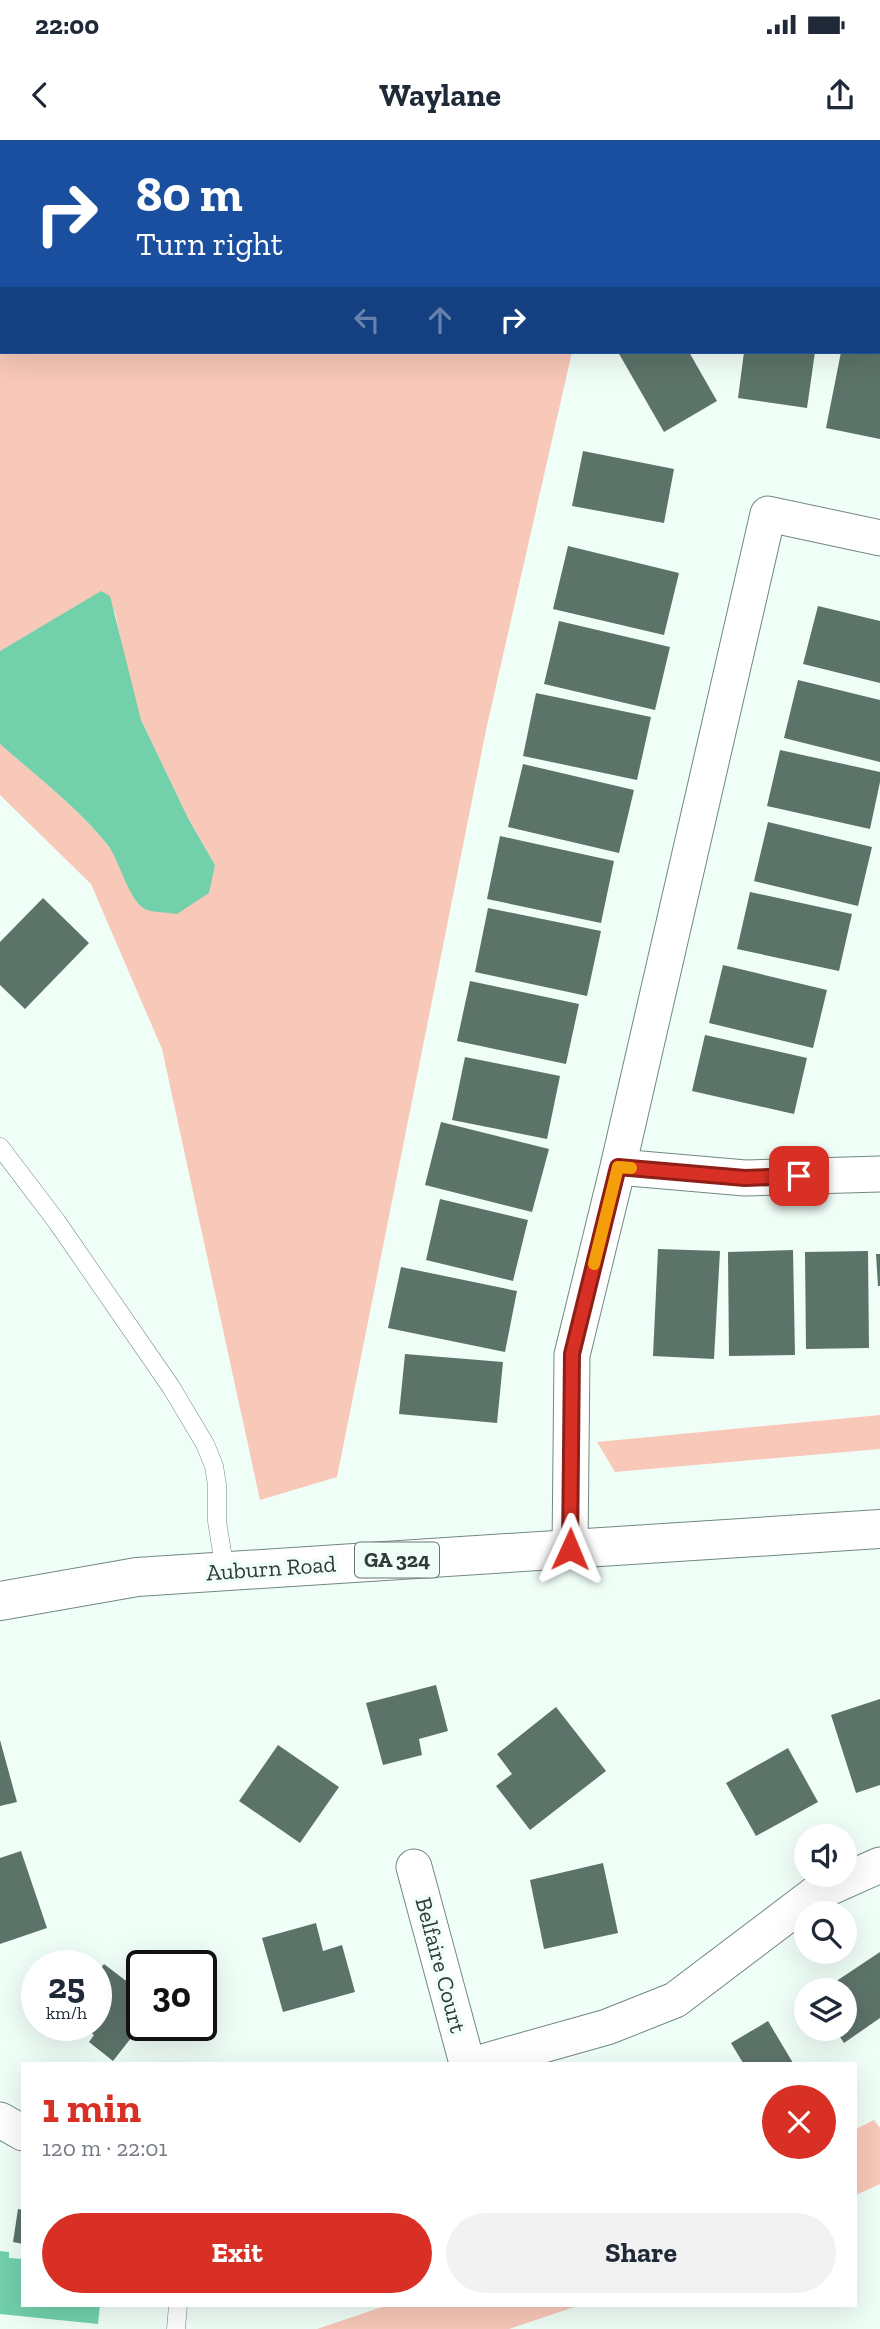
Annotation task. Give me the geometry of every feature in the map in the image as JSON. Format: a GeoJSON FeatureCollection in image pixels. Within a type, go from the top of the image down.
{"type":"FeatureCollection","features":[{"type":"Feature","properties":{"kind":"main road","name":"Auburn Road"},"geometry":{"type":"LineString","coordinates":[[0,1601],[137,1577],[880,1529]]}},
{"type":"Feature","properties":{"kind":"street"},"geometry":{"type":"LineString","coordinates":[[570,1549],[572,1354],[618,1167],[768,514],[880,538]]}},
{"type":"Feature","properties":{"kind":"street"},"geometry":{"type":"LineString","coordinates":[[618,1167],[745,1178],[880,1174]]}},
{"type":"Feature","properties":{"kind":"street"},"geometry":{"type":"LineString","coordinates":[[483,2062],[607,2027],[675,2000],[815,1894],[880,1865]]}},
{"type":"Feature","properties":{"kind":"street","name":"Belfaire Court"},"geometry":{"type":"LineString","coordinates":[[414,1867],[467,2062]]}},
{"type":"Feature","properties":{"kind":"street"},"geometry":{"type":"LineString","coordinates":[[0,2120],[21,2132]]}},
{"type":"Feature","properties":{"kind":"lane"},"geometry":{"type":"LineString","coordinates":[[0,1147],[57,1222],[171,1387],[205,1444],[214,1466],[217,1485],[217,1521],[225,1571]]}},
{"type":"Feature","properties":{"kind":"lane"},"geometry":{"type":"LineString","coordinates":[[176,2329],[178,2307]]}},
{"type":"Feature","properties":{"kind":"shaded area"},"geometry":{"type":"Polygon","coordinates":[[[0,354],[572,354],[486,730],[337,1477],[260,1500],[162,1049],[91,884],[0,795],[0,744],[95,830],[107,844],[145,909],[160,910],[215,865],[189,820],[141,720],[128,675],[115,612],[100,592],[0,651],[0,354]]]}},
{"type":"Feature","properties":{"kind":"shaded area"},"geometry":{"type":"Polygon","coordinates":[[[101,591],[110,596],[141,720],[189,820],[215,865],[209,893],[177,914],[148,910],[139,904],[129,889],[112,851],[95,830],[0,744],[0,651],[101,591]]]}},
{"type":"Feature","properties":{"kind":"shaded area"},"geometry":{"type":"Polygon","coordinates":[[[880,1415],[880,1449],[615,1472],[597,1442],[880,1415]]]}},
{"type":"Feature","properties":{"kind":"shaded area"},"geometry":{"type":"Polygon","coordinates":[[[874,2120],[880,2128],[880,2184],[857,2195],[857,2128],[874,2120]]]}},
{"type":"Feature","properties":{"kind":"shaded area"},"geometry":{"type":"Polygon","coordinates":[[[0,2251],[9,2252],[9,2258],[21,2259],[21,2307],[100,2307],[98,2324],[0,2314],[0,2251]]]}},
{"type":"Feature","properties":{"kind":"shaded area"},"geometry":{"type":"Polygon","coordinates":[[[382,2307],[574,2307],[509,2329],[317,2329],[382,2307]]]}},
{"type":"Feature","properties":{"kind":"building"},"geometry":{"type":"Polygon","coordinates":[[[619,354],[690,354],[717,401],[664,432],[619,354]]]}},
{"type":"Feature","properties":{"kind":"building"},"geometry":{"type":"Polygon","coordinates":[[[744,354],[815,354],[807,408],[738,398],[744,354]]]}},
{"type":"Feature","properties":{"kind":"building"},"geometry":{"type":"Polygon","coordinates":[[[841,354],[880,354],[880,439],[826,428],[841,354]]]}},
{"type":"Feature","properties":{"kind":"building"},"geometry":{"type":"Polygon","coordinates":[[[583,451],[674,469],[664,523],[572,506],[583,451]]]}},
{"type":"Feature","properties":{"kind":"building"},"geometry":{"type":"Polygon","coordinates":[[[568,546],[679,573],[664,635],[553,609],[568,546]]]}},
{"type":"Feature","properties":{"kind":"building"},"geometry":{"type":"Polygon","coordinates":[[[818,606],[880,621],[880,683],[803,664],[818,606]]]}},
{"type":"Feature","properties":{"kind":"building"},"geometry":{"type":"Polygon","coordinates":[[[559,621],[670,647],[655,710],[544,684],[559,621]]]}},
{"type":"Feature","properties":{"kind":"building"},"geometry":{"type":"Polygon","coordinates":[[[798,680],[880,700],[880,762],[784,738],[798,680]]]}},
{"type":"Feature","properties":{"kind":"building"},"geometry":{"type":"Polygon","coordinates":[[[536,693],[651,717],[637,780],[523,756],[536,693]]]}},
{"type":"Feature","properties":{"kind":"building"},"geometry":{"type":"Polygon","coordinates":[[[780,750],[880,772],[870,829],[767,806],[780,750]]]}},
{"type":"Feature","properties":{"kind":"building"},"geometry":{"type":"Polygon","coordinates":[[[523,764],[634,790],[619,853],[508,827],[523,764]]]}},
{"type":"Feature","properties":{"kind":"building"},"geometry":{"type":"Polygon","coordinates":[[[768,822],[872,847],[858,906],[754,881],[768,822]]]}},
{"type":"Feature","properties":{"kind":"building"},"geometry":{"type":"Polygon","coordinates":[[[500,836],[614,861],[601,923],[487,899],[500,836]]]}},
{"type":"Feature","properties":{"kind":"building"},"geometry":{"type":"Polygon","coordinates":[[[750,892],[852,914],[839,971],[737,949],[750,892]]]}},
{"type":"Feature","properties":{"kind":"building"},"geometry":{"type":"Polygon","coordinates":[[[43,898],[89,943],[25,1009],[0,985],[0,942],[43,898]]]}},
{"type":"Feature","properties":{"kind":"building"},"geometry":{"type":"Polygon","coordinates":[[[488,908],[601,931],[587,996],[475,972],[488,908]]]}},
{"type":"Feature","properties":{"kind":"building"},"geometry":{"type":"Polygon","coordinates":[[[723,965],[827,990],[813,1048],[709,1023],[723,965]]]}},
{"type":"Feature","properties":{"kind":"building"},"geometry":{"type":"Polygon","coordinates":[[[470,981],[579,1004],[566,1064],[457,1041],[470,981]]]}},
{"type":"Feature","properties":{"kind":"building"},"geometry":{"type":"Polygon","coordinates":[[[705,1035],[807,1058],[794,1114],[692,1091],[705,1035]]]}},
{"type":"Feature","properties":{"kind":"building"},"geometry":{"type":"Polygon","coordinates":[[[465,1057],[560,1076],[547,1139],[452,1120],[465,1057]]]}},
{"type":"Feature","properties":{"kind":"building"},"geometry":{"type":"Polygon","coordinates":[[[441,1122],[549,1149],[532,1212],[425,1185],[441,1122]]]}},
{"type":"Feature","properties":{"kind":"building"},"geometry":{"type":"Polygon","coordinates":[[[440,1199],[528,1220],[513,1281],[426,1260],[440,1199]]]}},
{"type":"Feature","properties":{"kind":"building"},"geometry":{"type":"Polygon","coordinates":[[[658,1249],[720,1251],[714,1359],[653,1356],[658,1249]]]}},
{"type":"Feature","properties":{"kind":"building"},"geometry":{"type":"Polygon","coordinates":[[[793,1250],[795,1355],[729,1356],[728,1252],[793,1250]]]}},
{"type":"Feature","properties":{"kind":"building"},"geometry":{"type":"Polygon","coordinates":[[[868,1251],[869,1348],[806,1349],[805,1252],[868,1251]]]}},
{"type":"Feature","properties":{"kind":"building"},"geometry":{"type":"Polygon","coordinates":[[[876,1254],[880,1254],[880,1286],[878,1286],[876,1254]]]}},
{"type":"Feature","properties":{"kind":"building"},"geometry":{"type":"Polygon","coordinates":[[[401,1267],[517,1291],[505,1352],[388,1328],[401,1267]]]}},
{"type":"Feature","properties":{"kind":"building"},"geometry":{"type":"Polygon","coordinates":[[[405,1354],[503,1362],[497,1423],[399,1414],[405,1354]]]}},
{"type":"Feature","properties":{"kind":"building"},"geometry":{"type":"Polygon","coordinates":[[[436,1685],[448,1731],[419,1739],[422,1755],[383,1765],[366,1703],[436,1685]]]}},
{"type":"Feature","properties":{"kind":"building"},"geometry":{"type":"Polygon","coordinates":[[[880,1699],[880,1785],[856,1793],[831,1715],[880,1699]]]}},
{"type":"Feature","properties":{"kind":"building"},"geometry":{"type":"Polygon","coordinates":[[[556,1707],[606,1771],[530,1830],[496,1786],[512,1774],[497,1754],[556,1707]]]}},
{"type":"Feature","properties":{"kind":"building"},"geometry":{"type":"Polygon","coordinates":[[[0,1740],[17,1802],[0,1806],[0,1740]]]}},
{"type":"Feature","properties":{"kind":"building"},"geometry":{"type":"Polygon","coordinates":[[[278,1745],[339,1787],[300,1843],[239,1801],[278,1745]]]}},
{"type":"Feature","properties":{"kind":"building"},"geometry":{"type":"Polygon","coordinates":[[[788,1748],[818,1802],[756,1836],[726,1783],[788,1748]]]}},
{"type":"Feature","properties":{"kind":"building"},"geometry":{"type":"Polygon","coordinates":[[[21,1851],[47,1928],[0,1944],[0,1858],[21,1851]]]}},
{"type":"Feature","properties":{"kind":"building"},"geometry":{"type":"Polygon","coordinates":[[[603,1863],[618,1933],[544,1949],[530,1880],[603,1863]]]}},
{"type":"Feature","properties":{"kind":"building"},"geometry":{"type":"Polygon","coordinates":[[[316,1923],[323,1951],[342,1945],[355,1992],[283,2012],[262,1938],[316,1923]]]}},
{"type":"Feature","properties":{"kind":"building"},"geometry":{"type":"Polygon","coordinates":[[[880,1952],[880,2018],[857,2034],[857,1978],[841,1978],[880,1952]]]}},
{"type":"Feature","properties":{"kind":"building"},"geometry":{"type":"Polygon","coordinates":[[[112,1970],[126,1981],[126,2041],[129,2041],[113,2061],[89,2042],[112,2041],[112,1970]]]}},
{"type":"Feature","properties":{"kind":"building"},"geometry":{"type":"Polygon","coordinates":[[[768,2021],[792,2062],[742,2062],[731,2043],[768,2021]]]}},
{"type":"Feature","properties":{"kind":"building"},"geometry":{"type":"Polygon","coordinates":[[[18,2209],[21,2210],[21,2244],[13,2242],[18,2209]]]}},
{"type":"Feature","properties":{"kind":"slow traffic"},"geometry":{"type":"LineString","coordinates":[[594,1264],[618,1167],[631,1168]]}},
{"type":"Feature","properties":{"kind":"route"},"geometry":{"type":"LineString","coordinates":[[570,1549],[572,1354],[618,1167],[745,1178],[799,1176]]}}]}
